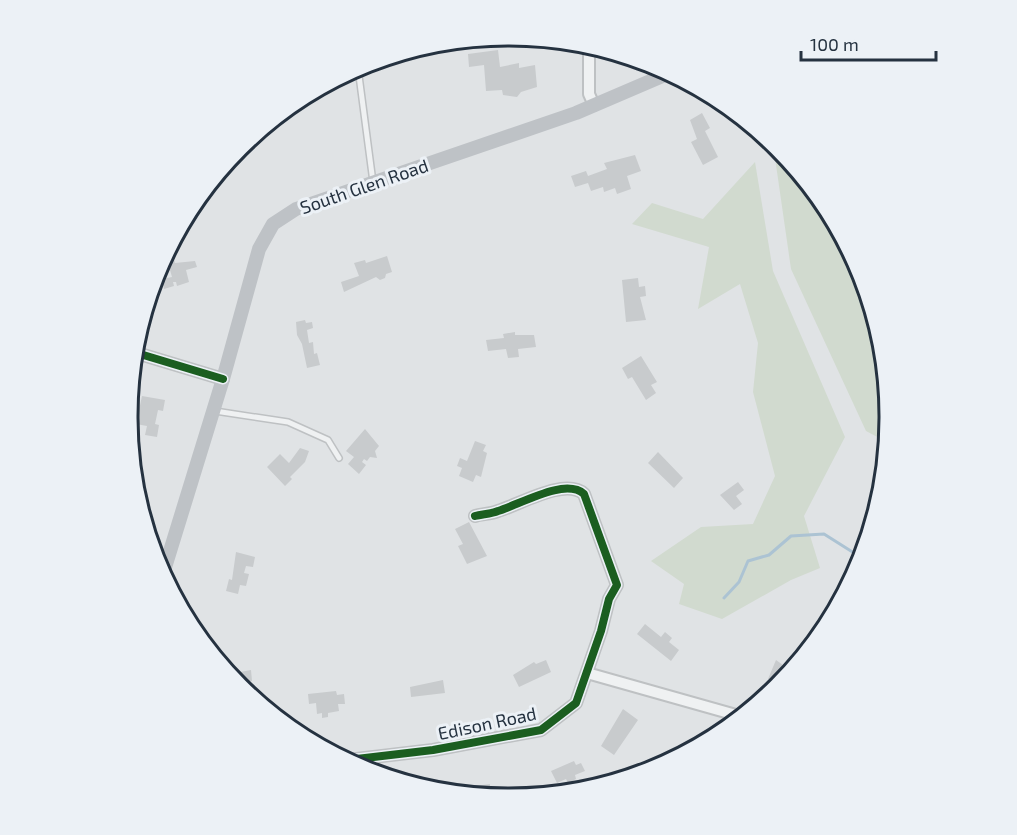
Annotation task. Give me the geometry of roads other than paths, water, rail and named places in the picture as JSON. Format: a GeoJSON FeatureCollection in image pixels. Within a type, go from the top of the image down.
{"type":"FeatureCollection","features":[{"type":"Feature","properties":{"kind":"main road","name":"South Glen Road"},"geometry":{"type":"LineString","coordinates":[[167,561],[223,379],[259,249],[268,230],[278,219],[296,209],[594,105],[657,78]]}},
{"type":"Feature","properties":{"kind":"street"},"geometry":{"type":"LineString","coordinates":[[589,56],[589,94],[594,105]]}},
{"type":"Feature","properties":{"kind":"street"},"geometry":{"type":"LineString","coordinates":[[143,355],[223,379]]}},
{"type":"Feature","properties":{"kind":"street","name":"Edison Road"},"geometry":{"type":"LineString","coordinates":[[363,758],[433,750],[541,730],[576,703],[609,599],[618,585],[584,494],[574,490],[550,491],[497,512],[474,516]]}},
{"type":"Feature","properties":{"kind":"street"},"geometry":{"type":"LineString","coordinates":[[587,673],[732,714]]}},
{"type":"Feature","properties":{"kind":"lane"},"geometry":{"type":"LineString","coordinates":[[359,78],[374,183]]}},
{"type":"Feature","properties":{"kind":"lane"},"geometry":{"type":"LineString","coordinates":[[213,411],[288,422],[328,440],[339,458]]}},
{"type":"Feature","properties":{"kind":"waterway"},"geometry":{"type":"LineString","coordinates":[[724,598],[739,582],[748,561],[769,555],[791,536],[824,534],[854,553]]}}]}
